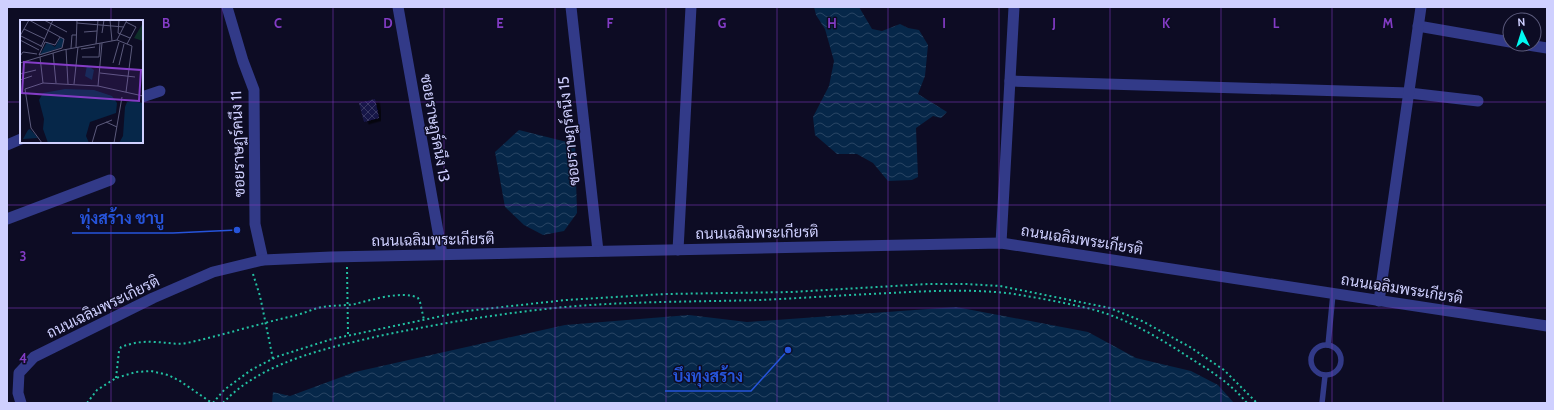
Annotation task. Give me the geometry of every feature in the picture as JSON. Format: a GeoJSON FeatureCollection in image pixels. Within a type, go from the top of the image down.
{"type":"FeatureCollection","features":[{"type":"Feature","properties":{"kind":"street","name":"ซอยราษฏร์คนึง 11"},"geometry":{"type":"LineString","coordinates":[[227,7],[243,61],[254,90],[255,224],[263,260]]}},
{"type":"Feature","properties":{"kind":"street","name":"ซอยราษฏร์คนึง 13"},"geometry":{"type":"LineString","coordinates":[[398,7],[442,254]]}},
{"type":"Feature","properties":{"kind":"street","name":"ซอยราษฏร์คนึง 15"},"geometry":{"type":"LineString","coordinates":[[571,7],[598,251]]}},
{"type":"Feature","properties":{"kind":"street"},"geometry":{"type":"LineString","coordinates":[[678,250],[691,7]]}},
{"type":"Feature","properties":{"kind":"street"},"geometry":{"type":"LineString","coordinates":[[1001,243],[1014,7]]}},
{"type":"Feature","properties":{"kind":"street"},"geometry":{"type":"LineString","coordinates":[[1379,301],[1421,7]]}},
{"type":"Feature","properties":{"kind":"street"},"geometry":{"type":"LineString","coordinates":[[1418,26],[1502,41]]}},
{"type":"Feature","properties":{"kind":"street"},"geometry":{"type":"LineString","coordinates":[[1010,81],[1409,93],[1478,101]]}},
{"type":"Feature","properties":{"kind":"street"},"geometry":{"type":"LineString","coordinates":[[143,97],[160,91]]}},
{"type":"Feature","properties":{"kind":"street"},"geometry":{"type":"LineString","coordinates":[[7,144],[20,139]]}},
{"type":"Feature","properties":{"kind":"street"},"geometry":{"type":"LineString","coordinates":[[7,219],[110,180]]}},
{"type":"Feature","properties":{"kind":"street","name":"ถนนเฉลิมพระเกียรติ"},"geometry":{"type":"LineString","coordinates":[[21,403],[18,393],[18,373],[34,357],[153,298],[213,272],[263,260],[346,256],[1001,243],[1547,326]]}},
{"type":"Feature","properties":{"kind":"lane"},"geometry":{"type":"LineString","coordinates":[[1328,345],[1333,294]]}},
{"type":"Feature","properties":{"kind":"lane"},"geometry":{"type":"LineString","coordinates":[[1328,345],[1338,350],[1342,360],[1339,369],[1335,373],[1325,376],[1316,372],[1313,368],[1311,359],[1312,354],[1319,347],[1328,345]]}},
{"type":"Feature","properties":{"kind":"lane"},"geometry":{"type":"LineString","coordinates":[[1322,403],[1325,376]]}},
{"type":"Feature","properties":{"kind":"path"},"geometry":{"type":"LineString","coordinates":[[346,256],[348,336]]}},
{"type":"Feature","properties":{"kind":"path"},"geometry":{"type":"LineString","coordinates":[[250,263],[273,359]]}},
{"type":"Feature","properties":{"kind":"path"},"geometry":{"type":"LineString","coordinates":[[87,403],[97,390],[116,378],[136,372],[151,371],[168,375],[180,381],[212,403],[224,390],[251,370],[273,359],[332,339],[466,311],[566,300],[657,294],[784,292],[928,284],[1000,286],[1110,308],[1142,321],[1190,347],[1224,370],[1257,403]]}},
{"type":"Feature","properties":{"kind":"path"},"geometry":{"type":"LineString","coordinates":[[223,403],[246,384],[287,362],[315,352],[395,333],[476,318],[556,308],[641,303],[760,300],[937,290],[1006,293],[1087,308],[1110,315],[1126,321],[1175,348],[1237,391],[1247,403]]}},
{"type":"Feature","properties":{"kind":"path"},"geometry":{"type":"LineString","coordinates":[[116,378],[119,351],[121,347],[134,342],[174,344],[186,343],[265,323],[275,319],[295,316],[322,307],[347,305],[387,297],[407,295],[418,298],[424,320]]}},
{"type":"Feature","properties":{"kind":"water"},"geometry":{"type":"Polygon","coordinates":[[[814,7],[859,7],[872,29],[882,31],[900,24],[908,28],[919,30],[928,45],[925,76],[918,94],[947,112],[941,118],[933,116],[916,128],[918,177],[912,180],[888,181],[873,163],[857,154],[837,154],[815,135],[813,117],[829,86],[834,61],[825,29],[816,15],[814,7]]]}},
{"type":"Feature","properties":{"kind":"water"},"geometry":{"type":"Polygon","coordinates":[[[519,130],[575,144],[577,213],[564,231],[543,235],[524,225],[505,207],[495,152],[519,130]]]}},
{"type":"Feature","properties":{"kind":"water"},"geometry":{"type":"Polygon","coordinates":[[[956,307],[1088,332],[1136,358],[1191,371],[1218,385],[1234,403],[272,403],[273,392],[290,396],[355,372],[565,325],[689,315],[747,322],[956,307]]]}},
{"type":"Feature","properties":{"kind":"building"},"geometry":{"type":"Polygon","coordinates":[[[375,99],[379,118],[364,122],[359,103],[375,99]]]}},
{"type":"Feature","properties":{"kind":"place","name":"ทุ่งสร้าง ชาบู"},"geometry":{"type":"Point","coordinates":[237,230]}},
{"type":"Feature","properties":{"kind":"place","name":"บึงทุ่งสร้าง"},"geometry":{"type":"Point","coordinates":[788,350]}}]}
